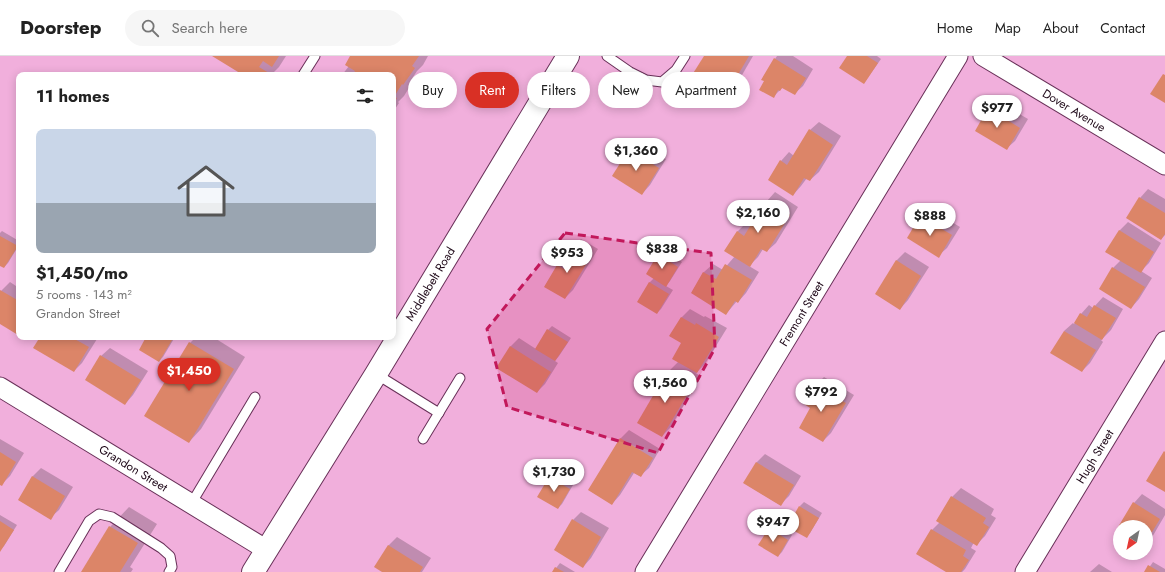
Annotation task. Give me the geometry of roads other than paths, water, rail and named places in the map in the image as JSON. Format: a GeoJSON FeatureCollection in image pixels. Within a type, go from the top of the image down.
{"type":"FeatureCollection","features":[{"type":"Feature","properties":{"kind":"main road","name":"Middlebelt Road"},"geometry":{"type":"LineString","coordinates":[[260,566],[568,56]]}},
{"type":"Feature","properties":{"kind":"street","name":"Fremont Street"},"geometry":{"type":"LineString","coordinates":[[646,572],[958,56]]}},
{"type":"Feature","properties":{"kind":"street","name":"Dover Avenue"},"geometry":{"type":"LineString","coordinates":[[983,56],[1165,166]]}},
{"type":"Feature","properties":{"kind":"street","name":"Hugh Street"},"geometry":{"type":"LineString","coordinates":[[1025,572],[1165,342]]}},
{"type":"Feature","properties":{"kind":"street","name":"Grandon Street"},"geometry":{"type":"LineString","coordinates":[[0,387],[191,504],[260,566]]}},
{"type":"Feature","properties":{"kind":"lane"},"geometry":{"type":"LineString","coordinates":[[305,72],[315,56]]}},
{"type":"Feature","properties":{"kind":"lane"},"geometry":{"type":"LineString","coordinates":[[607,56],[630,72],[646,80],[662,82],[676,70],[685,56]]}},
{"type":"Feature","properties":{"kind":"lane"},"geometry":{"type":"LineString","coordinates":[[376,374],[439,413]]}},
{"type":"Feature","properties":{"kind":"lane"},"geometry":{"type":"LineString","coordinates":[[423,439],[460,378]]}},
{"type":"Feature","properties":{"kind":"lane"},"geometry":{"type":"LineString","coordinates":[[191,504],[256,397]]}},
{"type":"Feature","properties":{"kind":"lane"},"geometry":{"type":"LineString","coordinates":[[59,572],[89,521],[99,514],[112,516],[161,548],[170,556],[172,567],[169,572]]}}]}
